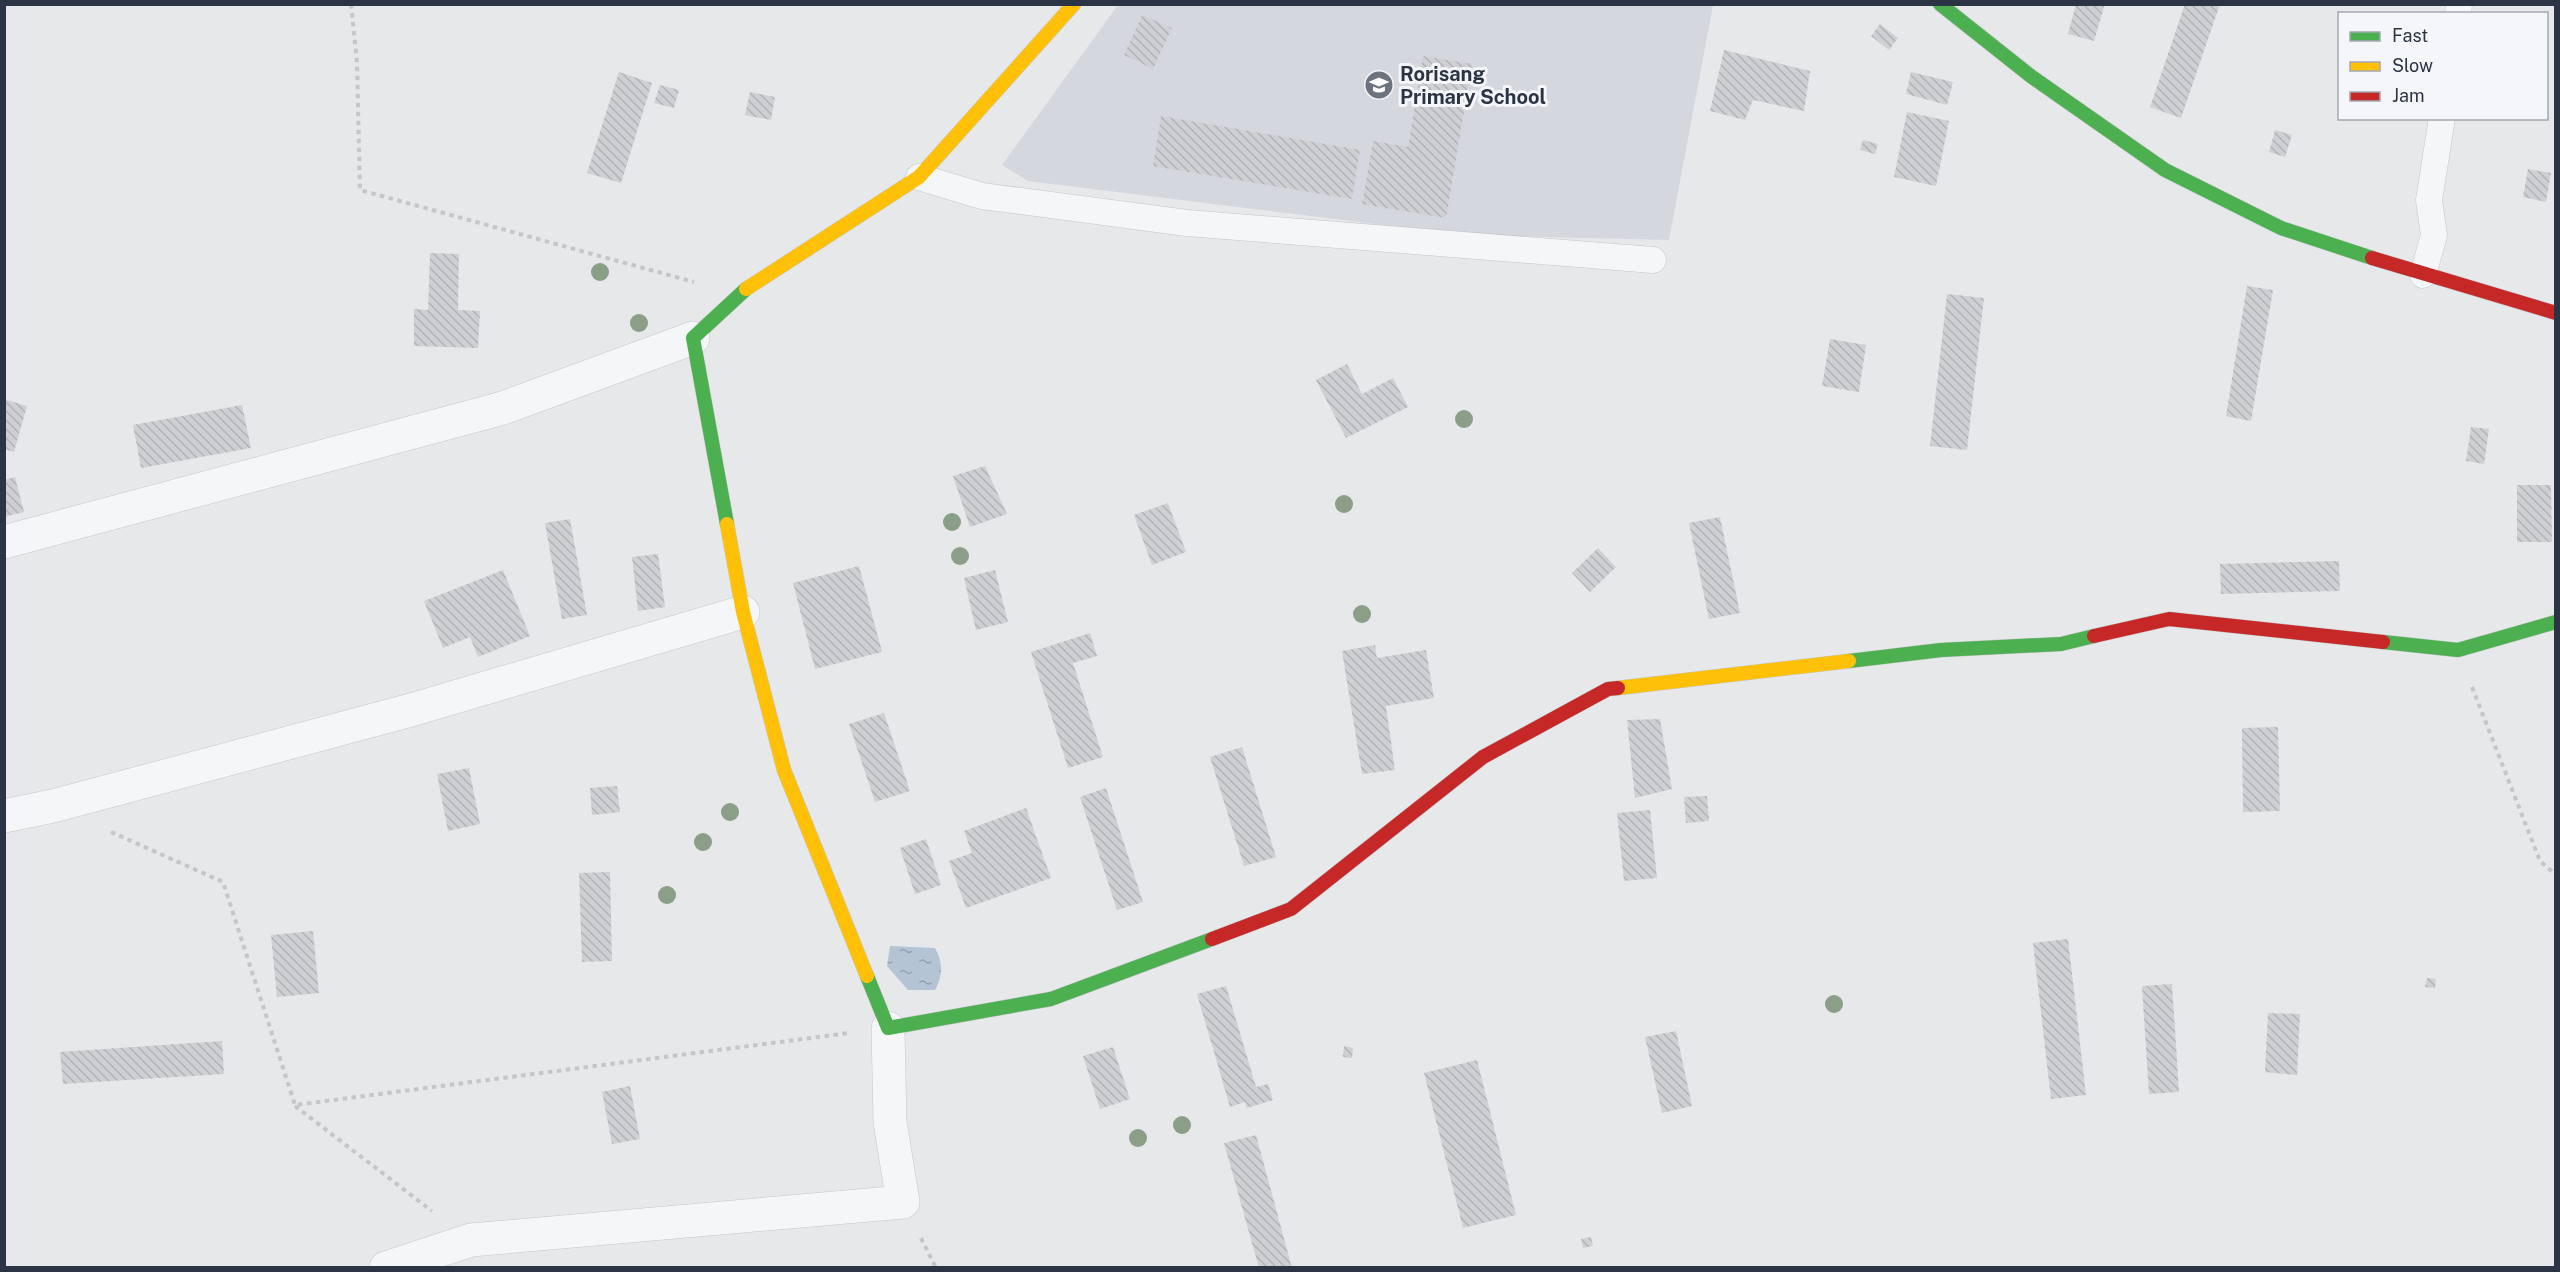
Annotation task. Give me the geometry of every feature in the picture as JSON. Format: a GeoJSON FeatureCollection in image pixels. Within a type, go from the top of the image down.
{"type":"FeatureCollection","features":[{"type":"Feature","properties":{"kind":"street"},"geometry":{"type":"LineString","coordinates":[[4,542],[503,408],[693,338],[738,294],[919,177],[1074,4]]}},
{"type":"Feature","properties":{"kind":"street"},"geometry":{"type":"LineString","coordinates":[[1940,4],[2032,77],[2165,170],[2281,228],[2422,275],[2556,313]]}},
{"type":"Feature","properties":{"kind":"street"},"geometry":{"type":"LineString","coordinates":[[386,1268],[471,1240],[903,1202],[890,1122],[888,1028],[784,770],[743,612],[693,338]]}},
{"type":"Feature","properties":{"kind":"street"},"geometry":{"type":"LineString","coordinates":[[4,816],[53,806],[411,710],[743,612]]}},
{"type":"Feature","properties":{"kind":"street"},"geometry":{"type":"LineString","coordinates":[[888,1028],[1051,999],[1291,909],[1483,757],[1608,689],[1941,650],[2061,644],[2169,619],[2458,650],[2556,622]]}},
{"type":"Feature","properties":{"kind":"lane"},"geometry":{"type":"LineString","coordinates":[[2422,275],[2434,235],[2429,200],[2442,120]]}},
{"type":"Feature","properties":{"kind":"lane"},"geometry":{"type":"LineString","coordinates":[[919,177],[982,196],[1187,222],[1653,260]]}},
{"type":"Feature","properties":{"kind":"path"},"geometry":{"type":"LineString","coordinates":[[351,4],[357,62],[360,190],[738,294]]}},
{"type":"Feature","properties":{"kind":"path"},"geometry":{"type":"LineString","coordinates":[[2458,650],[2540,861],[2556,875]]}},
{"type":"Feature","properties":{"kind":"path"},"geometry":{"type":"LineString","coordinates":[[53,806],[223,882],[295,1106],[471,1240]]}},
{"type":"Feature","properties":{"kind":"path"},"geometry":{"type":"LineString","coordinates":[[295,1106],[888,1028]]}},
{"type":"Feature","properties":{"kind":"shaded area","name":"Rorisang Primary School"},"geometry":{"type":"Polygon","coordinates":[[[1118,5],[1713,5],[1669,240],[1465,235],[1028,181],[1002,165],[1118,5]]]}},
{"type":"Feature","properties":{"kind":"water"},"geometry":{"type":"Polygon","coordinates":[[[890,946],[935,948],[940,958],[941,969],[935,990],[908,990],[887,966],[890,946]]]}},
{"type":"Feature","properties":{"kind":"building"},"geometry":{"type":"Polygon","coordinates":[[[2076,4],[2105,4],[2094,41],[2068,34],[2076,4]]]}},
{"type":"Feature","properties":{"kind":"building"},"geometry":{"type":"Polygon","coordinates":[[[2185,4],[2220,4],[2181,118],[2150,107],[2185,4]]]}},
{"type":"Feature","properties":{"kind":"building"},"geometry":{"type":"Polygon","coordinates":[[[1142,15],[1172,28],[1153,69],[1124,55],[1142,15]]]}},
{"type":"Feature","properties":{"kind":"building"},"geometry":{"type":"Polygon","coordinates":[[[1880,24],[1898,38],[1889,50],[1871,36],[1880,24]]]}},
{"type":"Feature","properties":{"kind":"building"},"geometry":{"type":"Polygon","coordinates":[[[1724,50],[1810,71],[1804,111],[1753,100],[1745,120],[1710,111],[1724,50]]]}},
{"type":"Feature","properties":{"kind":"building"},"geometry":{"type":"Polygon","coordinates":[[[1423,56],[1472,64],[1446,218],[1362,204],[1373,141],[1408,147],[1423,56]]]}},
{"type":"Feature","properties":{"kind":"building"},"geometry":{"type":"Polygon","coordinates":[[[619,72],[652,83],[621,183],[587,173],[619,72]]]}},
{"type":"Feature","properties":{"kind":"building"},"geometry":{"type":"Polygon","coordinates":[[[1911,72],[1953,82],[1947,105],[1906,94],[1911,72]]]}},
{"type":"Feature","properties":{"kind":"building"},"geometry":{"type":"Polygon","coordinates":[[[660,85],[679,90],[674,108],[654,103],[660,85]]]}},
{"type":"Feature","properties":{"kind":"building"},"geometry":{"type":"Polygon","coordinates":[[[750,92],[775,97],[771,120],[745,115],[750,92]]]}},
{"type":"Feature","properties":{"kind":"building"},"geometry":{"type":"Polygon","coordinates":[[[1907,112],[1949,121],[1936,186],[1894,177],[1907,112]]]}},
{"type":"Feature","properties":{"kind":"building"},"geometry":{"type":"Polygon","coordinates":[[[1161,116],[1360,150],[1352,199],[1153,166],[1161,116]]]}},
{"type":"Feature","properties":{"kind":"building"},"geometry":{"type":"Polygon","coordinates":[[[2275,130],[2292,135],[2285,157],[2269,152],[2275,130]]]}},
{"type":"Feature","properties":{"kind":"building"},"geometry":{"type":"Polygon","coordinates":[[[1863,140],[1878,144],[1875,154],[1860,150],[1863,140]]]}},
{"type":"Feature","properties":{"kind":"building"},"geometry":{"type":"Polygon","coordinates":[[[2528,169],[2551,173],[2546,202],[2523,197],[2528,169]]]}},
{"type":"Feature","properties":{"kind":"building"},"geometry":{"type":"Polygon","coordinates":[[[430,253],[459,254],[458,310],[480,311],[478,348],[414,346],[414,309],[428,310],[430,253]]]}},
{"type":"Feature","properties":{"kind":"building"},"geometry":{"type":"Polygon","coordinates":[[[2247,286],[2273,290],[2251,421],[2226,416],[2247,286]]]}},
{"type":"Feature","properties":{"kind":"building"},"geometry":{"type":"Polygon","coordinates":[[[1947,294],[1984,298],[1967,450],[1930,446],[1947,294]]]}},
{"type":"Feature","properties":{"kind":"building"},"geometry":{"type":"Polygon","coordinates":[[[1830,339],[1866,345],[1859,392],[1822,386],[1830,339]]]}},
{"type":"Feature","properties":{"kind":"building"},"geometry":{"type":"Polygon","coordinates":[[[1347,364],[1362,394],[1393,378],[1408,407],[1346,438],[1316,380],[1347,364]]]}},
{"type":"Feature","properties":{"kind":"building"},"geometry":{"type":"Polygon","coordinates":[[[4,399],[27,406],[14,452],[4,449],[4,399]]]}},
{"type":"Feature","properties":{"kind":"building"},"geometry":{"type":"Polygon","coordinates":[[[242,405],[251,448],[141,468],[133,425],[242,405]]]}},
{"type":"Feature","properties":{"kind":"building"},"geometry":{"type":"Polygon","coordinates":[[[2471,427],[2489,429],[2484,464],[2466,461],[2471,427]]]}},
{"type":"Feature","properties":{"kind":"building"},"geometry":{"type":"Polygon","coordinates":[[[985,466],[1007,514],[970,527],[953,476],[985,466]]]}},
{"type":"Feature","properties":{"kind":"building"},"geometry":{"type":"Polygon","coordinates":[[[15,477],[24,512],[4,517],[4,480],[15,477]]]}},
{"type":"Feature","properties":{"kind":"building"},"geometry":{"type":"Polygon","coordinates":[[[2517,485],[2551,485],[2552,542],[2517,542],[2517,485]]]}},
{"type":"Feature","properties":{"kind":"building"},"geometry":{"type":"Polygon","coordinates":[[[1168,503],[1186,552],[1152,565],[1134,515],[1168,503]]]}},
{"type":"Feature","properties":{"kind":"building"},"geometry":{"type":"Polygon","coordinates":[[[1720,517],[1740,613],[1709,619],[1689,523],[1720,517]]]}},
{"type":"Feature","properties":{"kind":"building"},"geometry":{"type":"Polygon","coordinates":[[[570,519],[587,615],[562,619],[545,523],[570,519]]]}},
{"type":"Feature","properties":{"kind":"building"},"geometry":{"type":"Polygon","coordinates":[[[1598,548],[1616,567],[1590,592],[1572,573],[1598,548]]]}},
{"type":"Feature","properties":{"kind":"building"},"geometry":{"type":"Polygon","coordinates":[[[658,554],[665,607],[638,611],[632,557],[658,554]]]}},
{"type":"Feature","properties":{"kind":"building"},"geometry":{"type":"Polygon","coordinates":[[[2339,561],[2340,591],[2221,594],[2220,564],[2339,561]]]}},
{"type":"Feature","properties":{"kind":"building"},"geometry":{"type":"Polygon","coordinates":[[[859,566],[882,652],[815,669],[793,583],[859,566]]]}},
{"type":"Feature","properties":{"kind":"building"},"geometry":{"type":"Polygon","coordinates":[[[503,570],[530,636],[478,657],[470,637],[443,648],[424,601],[503,570]]]}},
{"type":"Feature","properties":{"kind":"building"},"geometry":{"type":"Polygon","coordinates":[[[995,570],[1008,622],[976,630],[964,578],[995,570]]]}},
{"type":"Feature","properties":{"kind":"building"},"geometry":{"type":"Polygon","coordinates":[[[1090,633],[1097,656],[1073,663],[1103,757],[1068,768],[1031,652],[1090,633]]]}},
{"type":"Feature","properties":{"kind":"building"},"geometry":{"type":"Polygon","coordinates":[[[1375,645],[1377,658],[1426,650],[1434,698],[1386,706],[1395,770],[1362,774],[1342,651],[1375,645]]]}},
{"type":"Feature","properties":{"kind":"building"},"geometry":{"type":"Polygon","coordinates":[[[884,713],[910,791],[875,802],[849,724],[884,713]]]}},
{"type":"Feature","properties":{"kind":"building"},"geometry":{"type":"Polygon","coordinates":[[[1660,719],[1672,789],[1635,798],[1627,720],[1660,719]]]}},
{"type":"Feature","properties":{"kind":"building"},"geometry":{"type":"Polygon","coordinates":[[[2278,727],[2280,811],[2243,812],[2242,728],[2278,727]]]}},
{"type":"Feature","properties":{"kind":"building"},"geometry":{"type":"Polygon","coordinates":[[[1242,747],[1276,857],[1244,866],[1210,757],[1242,747]]]}},
{"type":"Feature","properties":{"kind":"building"},"geometry":{"type":"Polygon","coordinates":[[[469,768],[480,824],[448,831],[437,774],[469,768]]]}},
{"type":"Feature","properties":{"kind":"building"},"geometry":{"type":"Polygon","coordinates":[[[617,786],[620,812],[592,815],[590,788],[617,786]]]}},
{"type":"Feature","properties":{"kind":"building"},"geometry":{"type":"Polygon","coordinates":[[[1106,788],[1143,902],[1117,910],[1080,797],[1106,788]]]}},
{"type":"Feature","properties":{"kind":"building"},"geometry":{"type":"Polygon","coordinates":[[[1707,796],[1709,821],[1686,823],[1684,797],[1707,796]]]}},
{"type":"Feature","properties":{"kind":"building"},"geometry":{"type":"Polygon","coordinates":[[[1026,808],[1051,878],[966,908],[949,861],[972,853],[964,831],[1026,808]]]}},
{"type":"Feature","properties":{"kind":"building"},"geometry":{"type":"Polygon","coordinates":[[[1650,810],[1657,878],[1624,881],[1617,813],[1650,810]]]}},
{"type":"Feature","properties":{"kind":"building"},"geometry":{"type":"Polygon","coordinates":[[[926,839],[941,885],[915,894],[900,848],[926,839]]]}},
{"type":"Feature","properties":{"kind":"building"},"geometry":{"type":"Polygon","coordinates":[[[610,872],[612,961],[582,962],[579,873],[610,872]]]}},
{"type":"Feature","properties":{"kind":"building"},"geometry":{"type":"Polygon","coordinates":[[[313,931],[319,993],[277,997],[271,935],[313,931]]]}},
{"type":"Feature","properties":{"kind":"building"},"geometry":{"type":"Polygon","coordinates":[[[2068,939],[2086,1095],[2051,1099],[2033,943],[2068,939]]]}},
{"type":"Feature","properties":{"kind":"building"},"geometry":{"type":"Polygon","coordinates":[[[2427,978],[2436,979],[2435,988],[2425,987],[2427,978]]]}},
{"type":"Feature","properties":{"kind":"building"},"geometry":{"type":"Polygon","coordinates":[[[2172,984],[2179,1092],[2149,1094],[2142,986],[2172,984]]]}},
{"type":"Feature","properties":{"kind":"building"},"geometry":{"type":"Polygon","coordinates":[[[1226,986],[1256,1087],[1268,1084],[1273,1100],[1247,1108],[1245,1102],[1230,1107],[1197,994],[1226,986]]]}},
{"type":"Feature","properties":{"kind":"building"},"geometry":{"type":"Polygon","coordinates":[[[2268,1013],[2300,1014],[2297,1075],[2265,1072],[2268,1013]]]}},
{"type":"Feature","properties":{"kind":"building"},"geometry":{"type":"Polygon","coordinates":[[[1676,1031],[1692,1106],[1662,1113],[1645,1037],[1676,1031]]]}},
{"type":"Feature","properties":{"kind":"building"},"geometry":{"type":"Polygon","coordinates":[[[222,1041],[224,1074],[63,1084],[60,1052],[222,1041]]]}},
{"type":"Feature","properties":{"kind":"building"},"geometry":{"type":"Polygon","coordinates":[[[1344,1046],[1353,1048],[1352,1058],[1343,1057],[1344,1046]]]}},
{"type":"Feature","properties":{"kind":"building"},"geometry":{"type":"Polygon","coordinates":[[[1113,1047],[1130,1099],[1100,1109],[1083,1056],[1113,1047]]]}},
{"type":"Feature","properties":{"kind":"building"},"geometry":{"type":"Polygon","coordinates":[[[1477,1060],[1516,1215],[1463,1228],[1424,1073],[1477,1060]]]}},
{"type":"Feature","properties":{"kind":"building"},"geometry":{"type":"Polygon","coordinates":[[[630,1086],[640,1139],[612,1144],[602,1092],[630,1086]]]}},
{"type":"Feature","properties":{"kind":"building"},"geometry":{"type":"Polygon","coordinates":[[[1256,1135],[1292,1268],[1259,1268],[1224,1143],[1256,1135]]]}},
{"type":"Feature","properties":{"kind":"building"},"geometry":{"type":"Polygon","coordinates":[[[1591,1237],[1593,1246],[1583,1248],[1581,1239],[1591,1237]]]}},
{"type":"Feature","properties":{"kind":"traffic: fast"},"geometry":{"type":"LineString","coordinates":[[1940,4],[2032,77],[2165,170],[2281,228],[2372,258]]}},
{"type":"Feature","properties":{"kind":"traffic: fast"},"geometry":{"type":"LineString","coordinates":[[727,524],[693,338],[746,289]]}},
{"type":"Feature","properties":{"kind":"traffic: fast"},"geometry":{"type":"LineString","coordinates":[[2383,642],[2458,650],[2556,622]]}},
{"type":"Feature","properties":{"kind":"traffic: fast"},"geometry":{"type":"LineString","coordinates":[[1849,661],[1941,650],[2061,644],[2094,636]]}},
{"type":"Feature","properties":{"kind":"traffic: fast"},"geometry":{"type":"LineString","coordinates":[[867,976],[888,1028],[1051,999],[1212,939]]}},
{"type":"Feature","properties":{"kind":"traffic: slow"},"geometry":{"type":"LineString","coordinates":[[746,289],[919,177],[1074,4]]}},
{"type":"Feature","properties":{"kind":"traffic: slow"},"geometry":{"type":"LineString","coordinates":[[727,524],[743,612],[784,770],[867,976]]}},
{"type":"Feature","properties":{"kind":"traffic: slow"},"geometry":{"type":"LineString","coordinates":[[1618,688],[1849,661]]}},
{"type":"Feature","properties":{"kind":"traffic: jam"},"geometry":{"type":"LineString","coordinates":[[2372,258],[2556,313]]}},
{"type":"Feature","properties":{"kind":"traffic: jam"},"geometry":{"type":"LineString","coordinates":[[2094,636],[2169,619],[2383,642]]}},
{"type":"Feature","properties":{"kind":"traffic: jam"},"geometry":{"type":"LineString","coordinates":[[1212,939],[1291,909],[1483,757],[1608,689],[1618,688]]}},
{"type":"Feature","properties":{"kind":"place","name":"Rorisang Primary School"},"geometry":{"type":"Point","coordinates":[1379,85]}}]}
